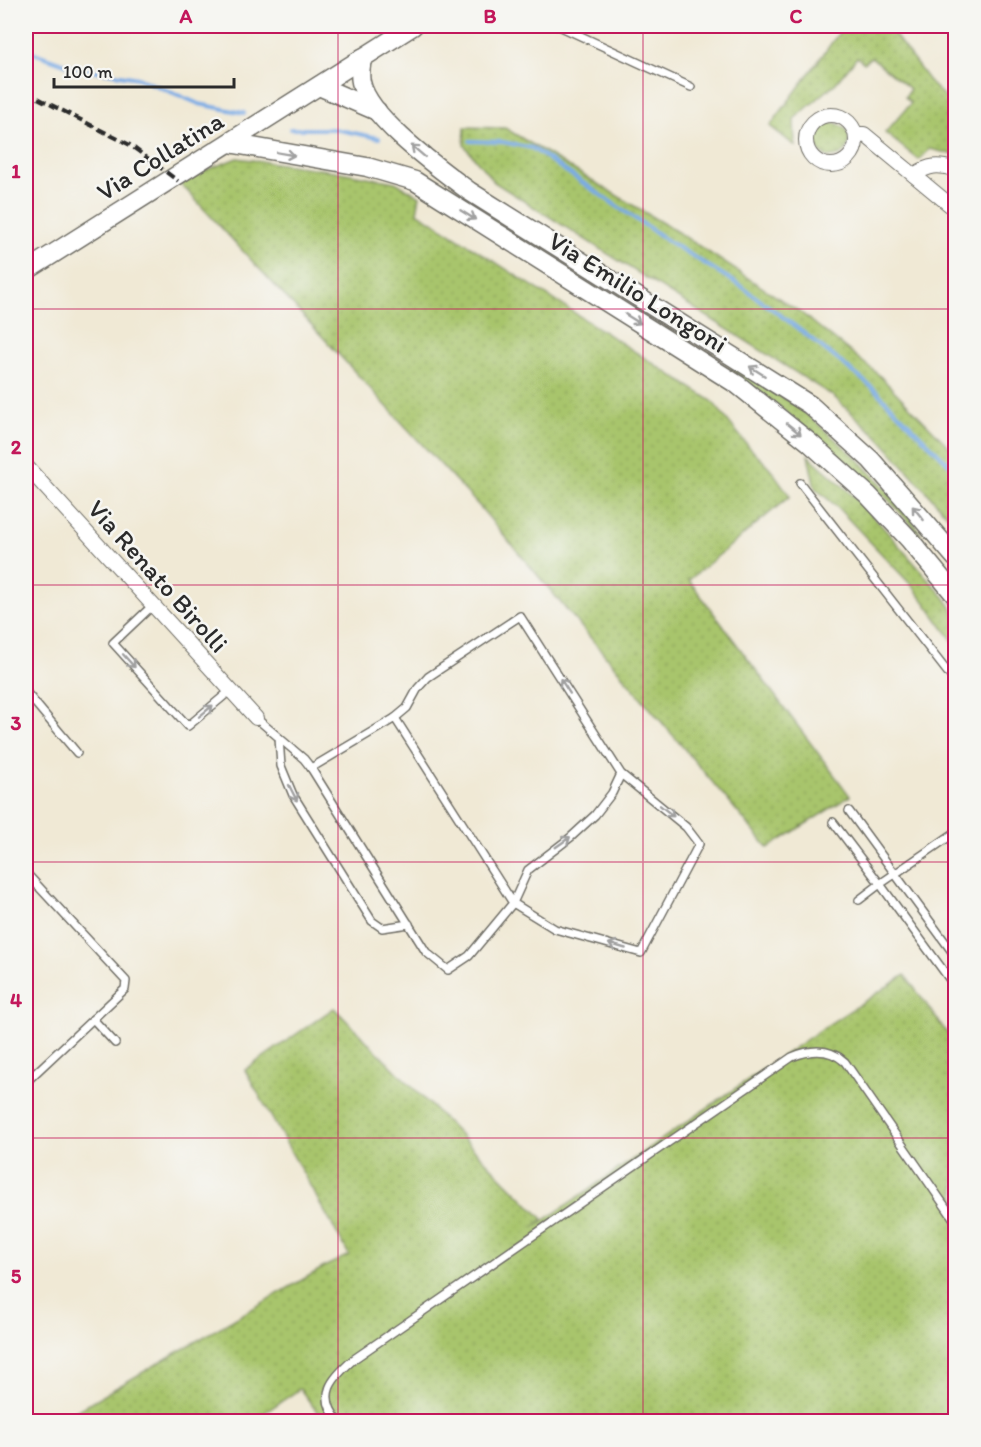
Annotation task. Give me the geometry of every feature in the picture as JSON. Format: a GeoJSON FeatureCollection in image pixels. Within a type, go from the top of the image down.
{"type":"FeatureCollection","features":[{"type":"Feature","properties":{"kind":"street","name":"Via Collatina"},"geometry":{"type":"LineString","coordinates":[[26,272],[413,26]]}},
{"type":"Feature","properties":{"kind":"street","name":"Via Emilio Longoni"},"geometry":{"type":"LineString","coordinates":[[362,58],[362,85],[377,111],[409,143],[469,190],[810,405],[871,460],[956,558]]}},
{"type":"Feature","properties":{"kind":"street"},"geometry":{"type":"LineString","coordinates":[[319,86],[377,111]]}},
{"type":"Feature","properties":{"kind":"street"},"geometry":{"type":"LineString","coordinates":[[856,134],[864,135],[956,210]]}},
{"type":"Feature","properties":{"kind":"street","name":"Via Emilio Longoni"},"geometry":{"type":"LineString","coordinates":[[229,143],[367,167],[415,181],[738,384],[809,442],[868,495],[909,539],[956,596]]}},
{"type":"Feature","properties":{"kind":"street"},"geometry":{"type":"LineString","coordinates":[[914,175],[935,165],[956,170]]}},
{"type":"Feature","properties":{"kind":"street","name":"Via Renato Birolli"},"geometry":{"type":"LineString","coordinates":[[26,467],[256,718]]}},
{"type":"Feature","properties":{"kind":"lane"},"geometry":{"type":"LineString","coordinates":[[559,26],[691,87]]}},
{"type":"Feature","properties":{"kind":"lane"},"geometry":{"type":"LineString","coordinates":[[574,33],[579,26]]}},
{"type":"Feature","properties":{"kind":"lane"},"geometry":{"type":"LineString","coordinates":[[800,483],[956,683]]}},
{"type":"Feature","properties":{"kind":"lane"},"geometry":{"type":"LineString","coordinates":[[152,606],[113,643],[188,726],[231,690]]}},
{"type":"Feature","properties":{"kind":"lane"},"geometry":{"type":"LineString","coordinates":[[311,768],[395,718],[407,708],[418,688],[429,677],[520,616],[621,774],[686,827],[699,844],[641,953],[555,929],[513,903],[395,718]]}},
{"type":"Feature","properties":{"kind":"lane"},"geometry":{"type":"LineString","coordinates":[[26,693],[77,753]]}},
{"type":"Feature","properties":{"kind":"lane"},"geometry":{"type":"LineString","coordinates":[[256,718],[304,759],[311,768],[426,952],[448,970],[469,956],[513,903],[528,870],[595,815],[612,793],[621,774]]}},
{"type":"Feature","properties":{"kind":"lane"},"geometry":{"type":"LineString","coordinates":[[279,738],[281,766],[293,795],[372,921],[382,928],[409,924]]}},
{"type":"Feature","properties":{"kind":"lane"},"geometry":{"type":"LineString","coordinates":[[849,811],[956,957]]}},
{"type":"Feature","properties":{"kind":"lane"},"geometry":{"type":"LineString","coordinates":[[833,822],[956,988]]}},
{"type":"Feature","properties":{"kind":"lane"},"geometry":{"type":"LineString","coordinates":[[859,900],[956,832]]}},
{"type":"Feature","properties":{"kind":"lane"},"geometry":{"type":"LineString","coordinates":[[26,873],[126,981],[125,989],[26,1082]]}},
{"type":"Feature","properties":{"kind":"lane"},"geometry":{"type":"LineString","coordinates":[[93,1019],[115,1044]]}},
{"type":"Feature","properties":{"kind":"lane"},"geometry":{"type":"LineString","coordinates":[[339,1422],[330,1412],[328,1392],[334,1379],[354,1359],[792,1057],[800,1054],[813,1051],[829,1052],[845,1062],[914,1160],[936,1197],[956,1222]]}},
{"type":"Feature","properties":{"kind":"green space"},"geometry":{"type":"Polygon","coordinates":[[[844,26],[888,26],[932,85],[955,106],[955,155],[930,149],[919,160],[885,133],[911,103],[905,97],[910,89],[871,57],[864,63],[857,57],[836,83],[794,119],[795,146],[770,126],[844,26]]]}},
{"type":"Feature","properties":{"kind":"green space"},"geometry":{"type":"Polygon","coordinates":[[[832,123],[844,128],[849,140],[844,152],[832,157],[820,152],[815,140],[820,128],[832,123]]]}},
{"type":"Feature","properties":{"kind":"green space"},"geometry":{"type":"Polygon","coordinates":[[[465,127],[505,128],[679,233],[800,312],[878,374],[955,453],[955,524],[880,439],[833,396],[494,182],[464,145],[465,127]]]}},
{"type":"Feature","properties":{"kind":"green space"},"geometry":{"type":"Polygon","coordinates":[[[237,158],[395,182],[420,196],[417,212],[712,401],[749,447],[770,468],[790,496],[689,580],[850,796],[768,848],[480,507],[178,181],[237,158]]]}},
{"type":"Feature","properties":{"kind":"green space"},"geometry":{"type":"Polygon","coordinates":[[[735,368],[797,406],[858,459],[908,512],[923,538],[893,504],[845,461],[728,369],[735,368]]]}},
{"type":"Feature","properties":{"kind":"green space"},"geometry":{"type":"Polygon","coordinates":[[[808,455],[880,524],[944,597],[955,613],[955,644],[915,589],[835,505],[815,488],[808,455]]]}},
{"type":"Feature","properties":{"kind":"green space"},"geometry":{"type":"Polygon","coordinates":[[[905,975],[955,1044],[955,1421],[324,1421],[300,1389],[252,1421],[57,1422],[326,1266],[349,1255],[245,1070],[334,1008],[543,1219],[533,1228],[826,1026],[905,975]]]}},
{"type":"Feature","properties":{"kind":"waterway"},"geometry":{"type":"LineString","coordinates":[[26,50],[73,67],[138,78],[199,104],[244,113]]}},
{"type":"Feature","properties":{"kind":"waterway"},"geometry":{"type":"LineString","coordinates":[[290,129],[334,129],[379,138]]}},
{"type":"Feature","properties":{"kind":"waterway"},"geometry":{"type":"LineString","coordinates":[[470,141],[503,142],[532,148],[668,241],[741,286],[873,388],[956,471]]}},
{"type":"Feature","properties":{"kind":"railway"},"geometry":{"type":"LineString","coordinates":[[26,92],[130,145],[178,181]]}}]}
